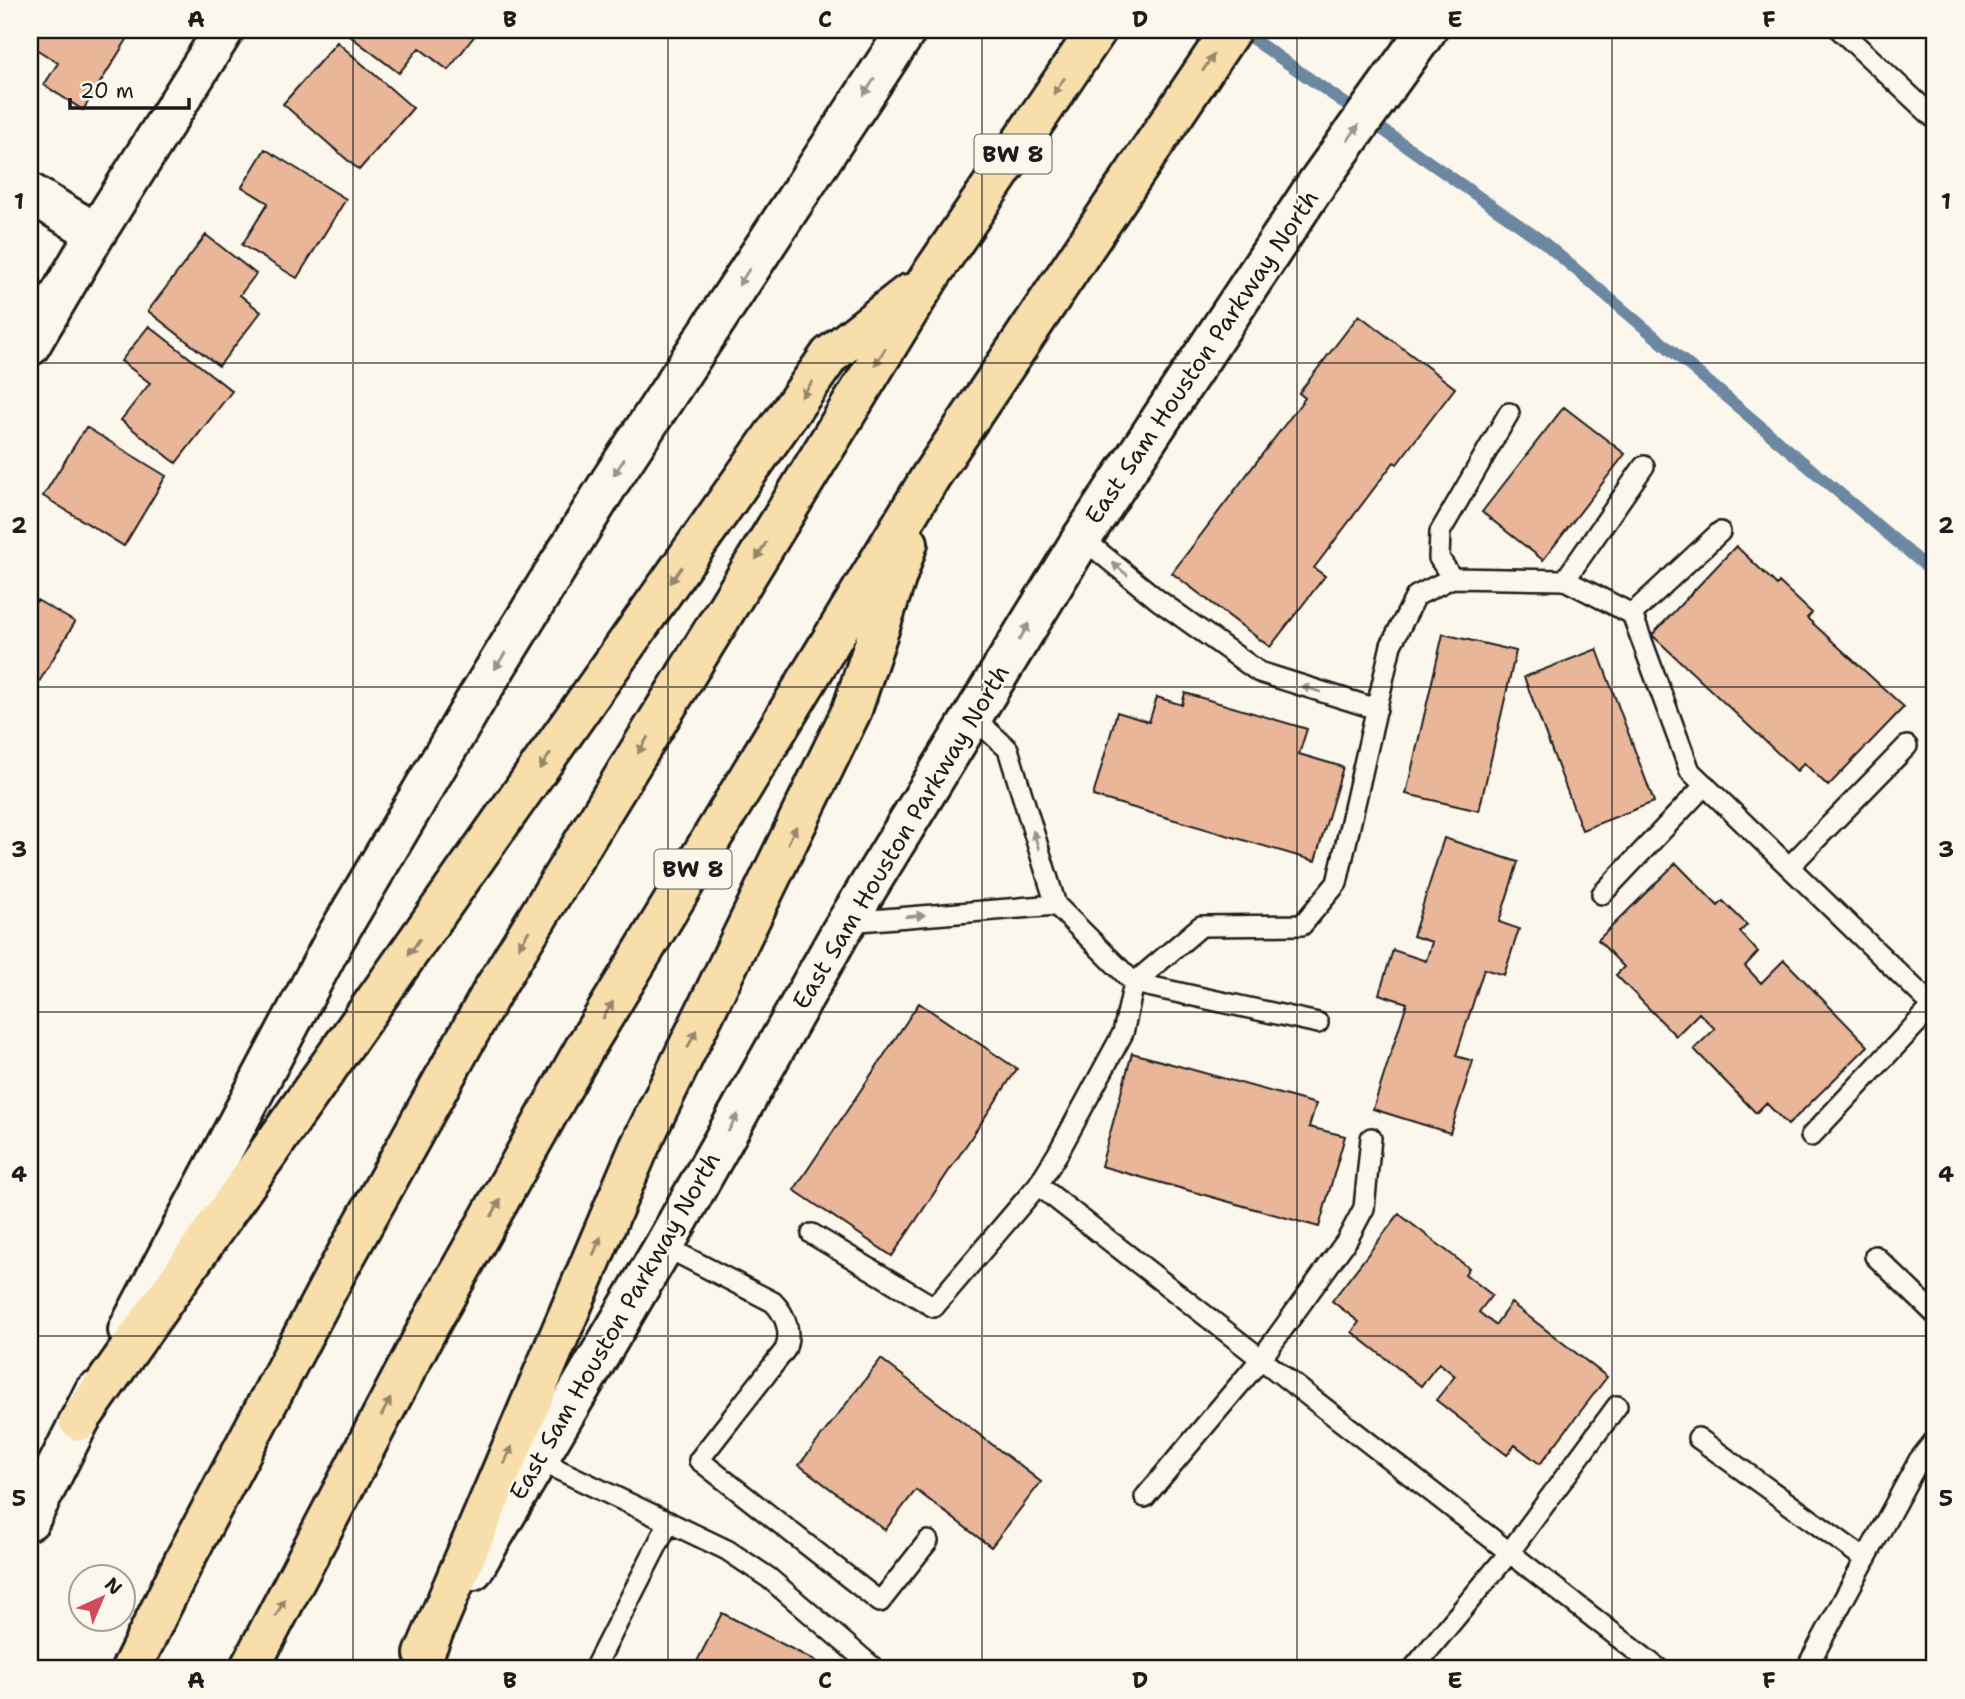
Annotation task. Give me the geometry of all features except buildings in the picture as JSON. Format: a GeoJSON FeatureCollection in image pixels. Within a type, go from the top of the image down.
{"type":"FeatureCollection","features":[{"type":"Feature","properties":{"kind":"highway","name":"BW 8"},"geometry":{"type":"LineString","coordinates":[[131,1669],[185,1559],[329,1287],[493,990],[929,278],[1097,30]]}},
{"type":"Feature","properties":{"kind":"highway","name":"BW 8"},"geometry":{"type":"LineString","coordinates":[[249,1669],[423,1338],[584,1049],[931,476],[1231,30]]}},
{"type":"Feature","properties":{"kind":"highway"},"geometry":{"type":"LineString","coordinates":[[79,1421],[830,355],[929,278]]}},
{"type":"Feature","properties":{"kind":"highway"},"geometry":{"type":"LineString","coordinates":[[420,1661],[639,1148],[852,710],[931,476]]}},
{"type":"Feature","properties":{"kind":"main road"},"geometry":{"type":"LineString","coordinates":[[30,346],[96,233],[224,30]]}},
{"type":"Feature","properties":{"kind":"main road"},"geometry":{"type":"LineString","coordinates":[[30,1520],[79,1421],[336,937],[470,710],[611,480],[907,30]]}},
{"type":"Feature","properties":{"kind":"main road","name":"East Sam Houston Parkway North"},"geometry":{"type":"LineString","coordinates":[[420,1661],[664,1246],[847,922],[1082,538],[1313,189],[1427,30]]}},
{"type":"Feature","properties":{"kind":"main road"},"geometry":{"type":"LineString","coordinates":[[30,193],[96,233]]}},
{"type":"Feature","properties":{"kind":"lane"},"geometry":{"type":"LineString","coordinates":[[1840,30],[1935,119]]}},
{"type":"Feature","properties":{"kind":"lane"},"geometry":{"type":"LineString","coordinates":[[1452,578],[1439,558],[1440,532],[1508,413]]}},
{"type":"Feature","properties":{"kind":"lane"},"geometry":{"type":"LineString","coordinates":[[1565,580],[1644,466]]}},
{"type":"Feature","properties":{"kind":"lane"},"geometry":{"type":"LineString","coordinates":[[1632,614],[1720,532]]}},
{"type":"Feature","properties":{"kind":"lane"},"geometry":{"type":"LineString","coordinates":[[1082,538],[1158,600],[1259,672],[1377,709]]}},
{"type":"Feature","properties":{"kind":"lane"},"geometry":{"type":"LineString","coordinates":[[812,1234],[934,1307],[1038,1185],[1058,1153],[1123,1033],[1134,983],[1200,926],[1302,925],[1337,883],[1391,645],[1416,596],[1452,578],[1565,580],[1632,614],[1690,772],[1934,1007],[1811,1136]]}},
{"type":"Feature","properties":{"kind":"lane"},"geometry":{"type":"LineString","coordinates":[[973,717],[1008,749],[1056,905],[1134,983],[1318,1023]]}},
{"type":"Feature","properties":{"kind":"lane"},"geometry":{"type":"LineString","coordinates":[[1789,867],[1907,746]]}},
{"type":"Feature","properties":{"kind":"lane"},"geometry":{"type":"LineString","coordinates":[[1602,894],[1705,785]]}},
{"type":"Feature","properties":{"kind":"lane"},"geometry":{"type":"LineString","coordinates":[[847,922],[1056,905]]}},
{"type":"Feature","properties":{"kind":"lane"},"geometry":{"type":"LineString","coordinates":[[1145,1497],[1261,1359],[1347,1240],[1364,1208],[1371,1138]]}},
{"type":"Feature","properties":{"kind":"lane"},"geometry":{"type":"LineString","coordinates":[[1038,1185],[1659,1669]]}},
{"type":"Feature","properties":{"kind":"lane"},"geometry":{"type":"LineString","coordinates":[[664,1246],[773,1302],[786,1323],[789,1339],[785,1350],[699,1460],[880,1602],[928,1541]]}},
{"type":"Feature","properties":{"kind":"lane"},"geometry":{"type":"LineString","coordinates":[[1875,1256],[1935,1314]]}},
{"type":"Feature","properties":{"kind":"lane"},"geometry":{"type":"LineString","coordinates":[[1413,1669],[1509,1553],[1617,1406]]}},
{"type":"Feature","properties":{"kind":"lane"},"geometry":{"type":"LineString","coordinates":[[1698,1437],[1866,1559]]}},
{"type":"Feature","properties":{"kind":"lane"},"geometry":{"type":"LineString","coordinates":[[1806,1669],[1919,1460],[1935,1440]]}},
{"type":"Feature","properties":{"kind":"lane"},"geometry":{"type":"LineString","coordinates":[[538,1460],[727,1550],[769,1578],[875,1669]]}},
{"type":"Feature","properties":{"kind":"lane"},"geometry":{"type":"LineString","coordinates":[[594,1669],[669,1522]]}},
{"type":"Feature","properties":{"kind":"waterway"},"geometry":{"type":"LineString","coordinates":[[1240,30],[1542,241],[1935,574]]}}]}
